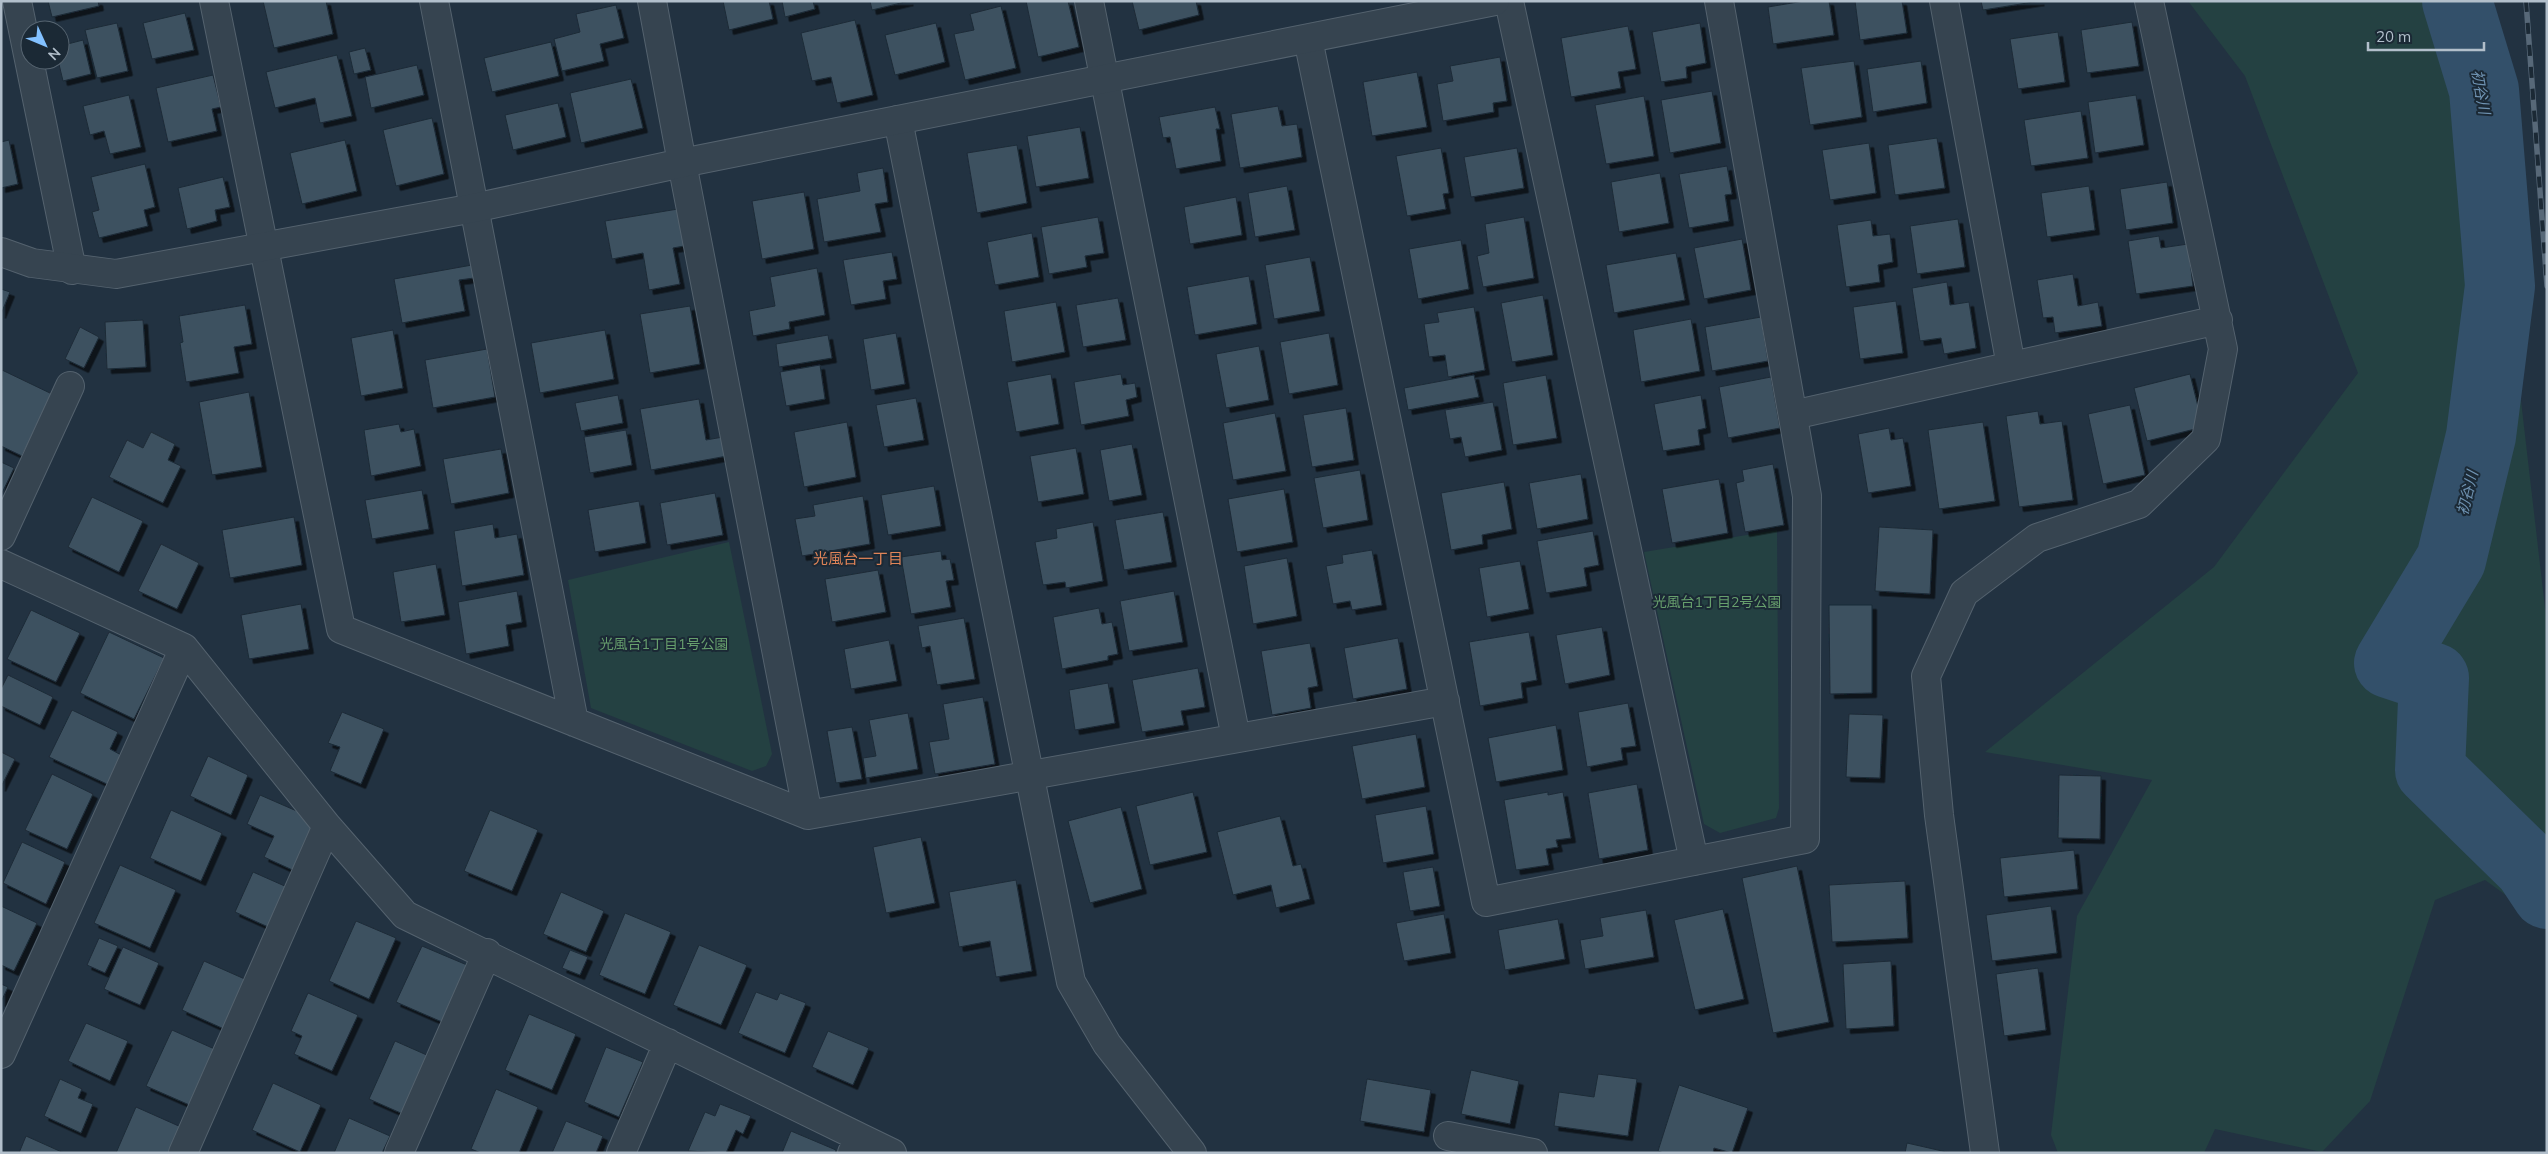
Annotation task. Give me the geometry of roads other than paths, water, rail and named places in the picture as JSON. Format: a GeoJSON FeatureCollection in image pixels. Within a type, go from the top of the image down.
{"type":"FeatureCollection","features":[{"type":"Feature","properties":{"kind":"street"},"geometry":{"type":"LineString","coordinates":[[17,1],[72,270]]}},
{"type":"Feature","properties":{"kind":"street"},"geometry":{"type":"LineString","coordinates":[[214,1],[341,629],[808,814],[1444,701]]}},
{"type":"Feature","properties":{"kind":"street"},"geometry":{"type":"LineString","coordinates":[[434,1],[574,722]]}},
{"type":"Feature","properties":{"kind":"street"},"geometry":{"type":"LineString","coordinates":[[652,1],[808,814]]}},
{"type":"Feature","properties":{"kind":"street"},"geometry":{"type":"LineString","coordinates":[[1089,1],[1236,738]]}},
{"type":"Feature","properties":{"kind":"street"},"geometry":{"type":"LineString","coordinates":[[1,252],[32,263],[72,270],[116,274],[474,208],[682,163],[1495,1]]}},
{"type":"Feature","properties":{"kind":"street"},"geometry":{"type":"LineString","coordinates":[[1509,1],[1694,862]]}},
{"type":"Feature","properties":{"kind":"street"},"geometry":{"type":"LineString","coordinates":[[1308,39],[1486,902],[1804,839],[1807,496],[1719,1]]}},
{"type":"Feature","properties":{"kind":"street"},"geometry":{"type":"LineString","coordinates":[[1944,1],[2011,366]]}},
{"type":"Feature","properties":{"kind":"street"},"geometry":{"type":"LineString","coordinates":[[1985,1153],[1938,815],[1926,676],[1964,593],[2037,538],[2139,504],[2206,439],[2222,349],[2218,320],[2149,1]]}},
{"type":"Feature","properties":{"kind":"street"},"geometry":{"type":"LineString","coordinates":[[898,120],[1071,982],[1107,1044],[1192,1153]]}},
{"type":"Feature","properties":{"kind":"street"},"geometry":{"type":"LineString","coordinates":[[1793,414],[2218,320]]}},
{"type":"Feature","properties":{"kind":"street"},"geometry":{"type":"LineString","coordinates":[[1,536],[70,386]]}},
{"type":"Feature","properties":{"kind":"street"},"geometry":{"type":"LineString","coordinates":[[1,564],[184,648],[327,826],[405,915],[668,1043],[855,1145],[892,1153]]}},
{"type":"Feature","properties":{"kind":"street"},"geometry":{"type":"LineString","coordinates":[[1,1054],[184,648]]}},
{"type":"Feature","properties":{"kind":"street"},"geometry":{"type":"LineString","coordinates":[[183,1153],[327,826]]}},
{"type":"Feature","properties":{"kind":"street"},"geometry":{"type":"LineString","coordinates":[[399,1153],[486,954]]}},
{"type":"Feature","properties":{"kind":"street"},"geometry":{"type":"LineString","coordinates":[[620,1153],[668,1043]]}},
{"type":"Feature","properties":{"kind":"street"},"geometry":{"type":"LineString","coordinates":[[1448,1136],[1533,1153]]}},
{"type":"Feature","properties":{"kind":"waterway","name":"初谷川"},"geometry":{"type":"LineString","coordinates":[[2457,1],[2484,90],[2500,286],[2481,436],[2451,560],[2389,663],[2434,678],[2430,770],[2529,867],[2547,894]]}},
{"type":"Feature","properties":{"kind":"railway"},"geometry":{"type":"LineString","coordinates":[[2526,1],[2547,286]]}},
{"type":"Feature","properties":{"kind":"district","name":"光風台一丁目"},"geometry":{"type":"Point","coordinates":[858,558]}},
{"type":"Feature","properties":{"kind":"park label","name":"光風台1丁目2号公園"},"geometry":{"type":"Point","coordinates":[1717,602]}},
{"type":"Feature","properties":{"kind":"park label","name":"光風台1丁目1号公園"},"geometry":{"type":"Point","coordinates":[664,644]}}]}
